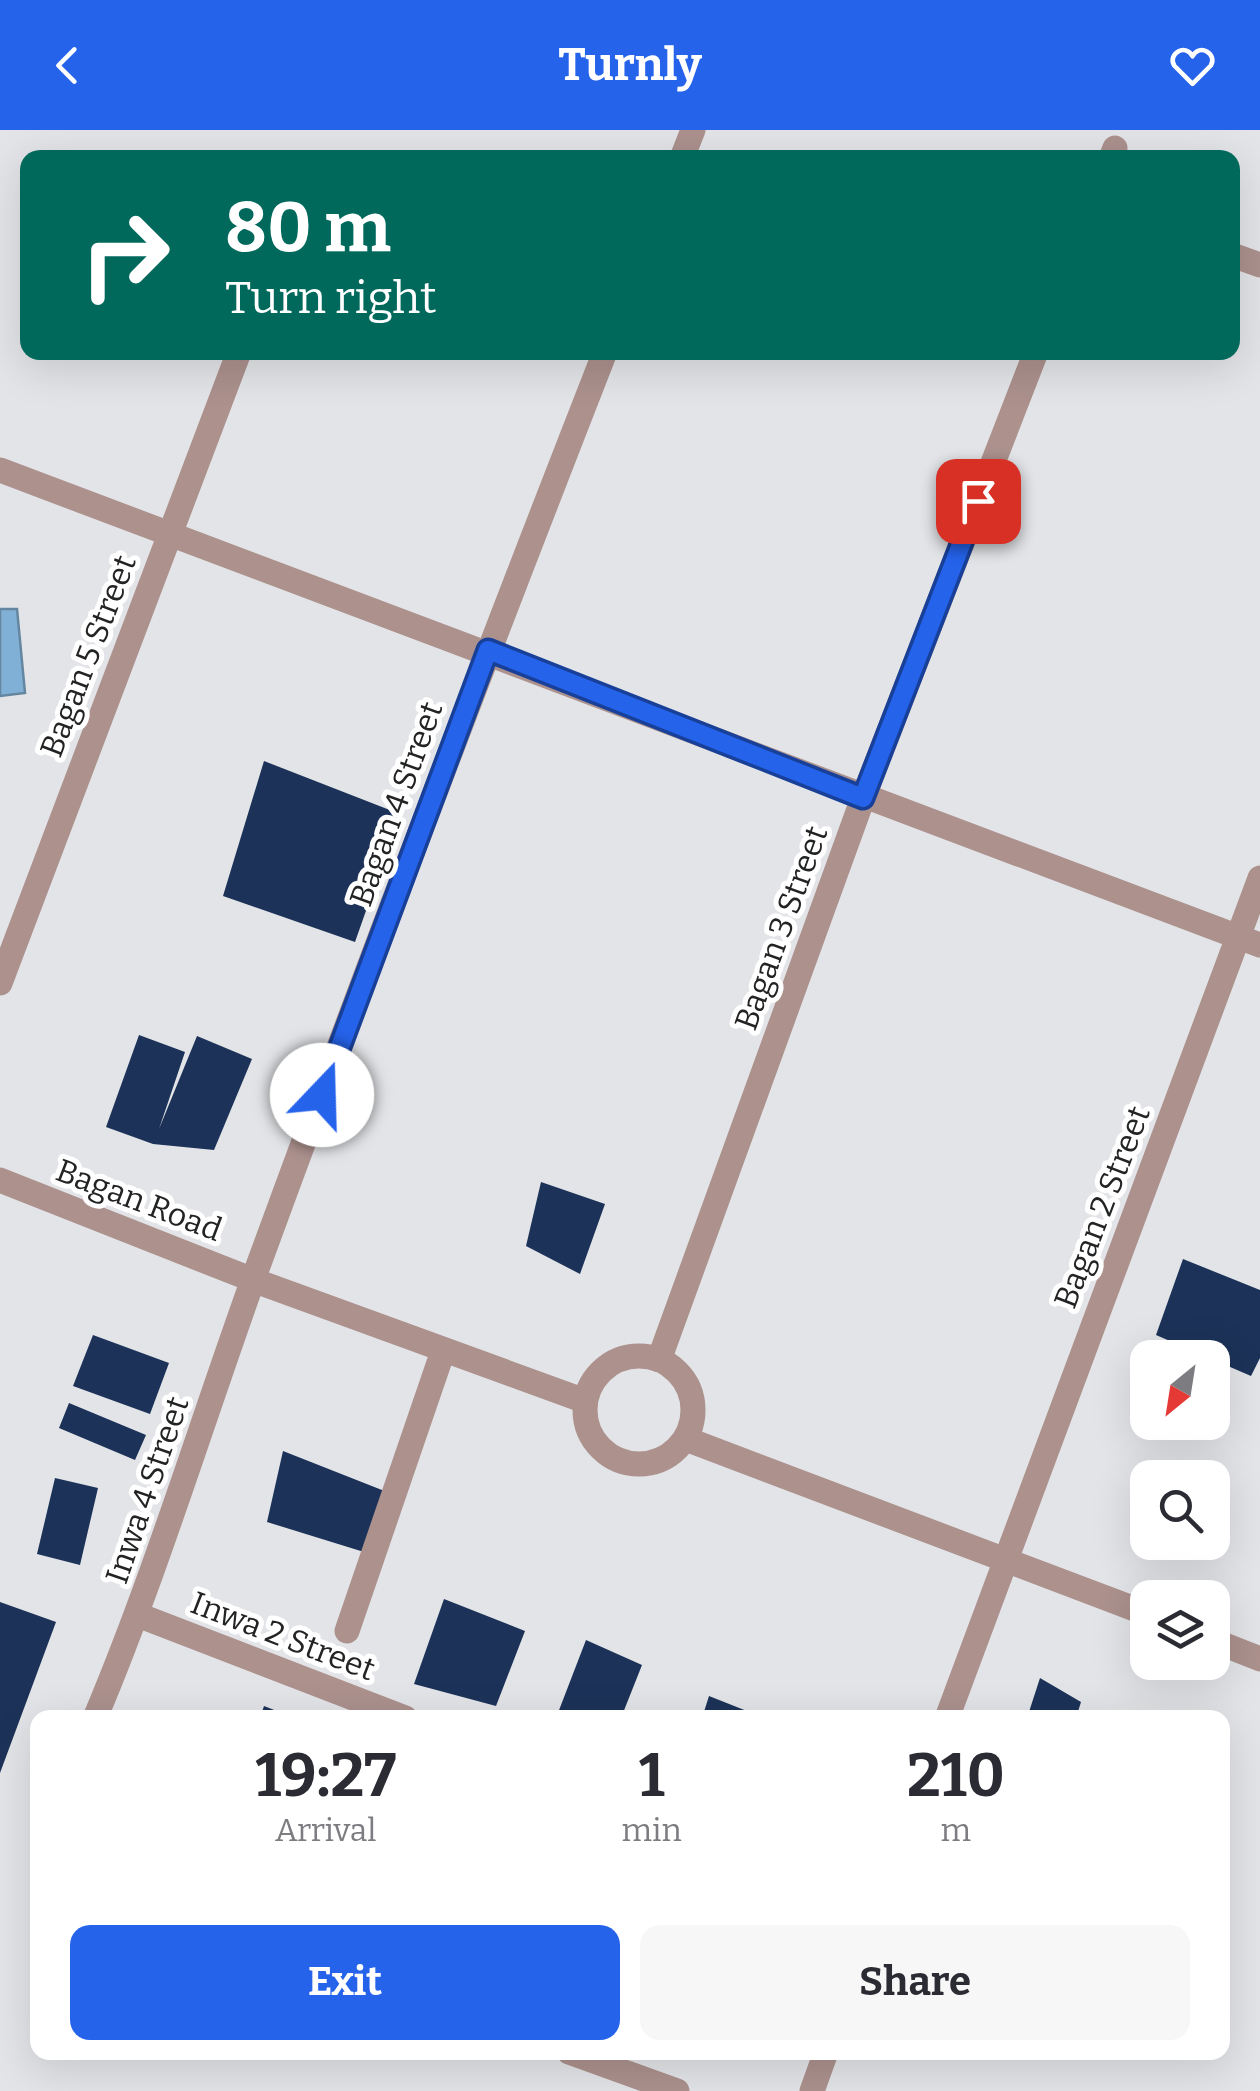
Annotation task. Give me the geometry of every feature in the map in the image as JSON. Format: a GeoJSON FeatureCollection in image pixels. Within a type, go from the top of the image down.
{"type":"FeatureCollection","features":[{"type":"Feature","properties":{"kind":"street","name":"Bagan 5 Street"},"geometry":{"type":"LineString","coordinates":[[0,983],[235,360]]}},
{"type":"Feature","properties":{"kind":"street","name":"Bagan 4 Street"},"geometry":{"type":"LineString","coordinates":[[254,1280],[488,650],[602,360]]}},
{"type":"Feature","properties":{"kind":"street","name":"Bagan 3 Street"},"geometry":{"type":"LineString","coordinates":[[659,1360],[863,798],[1033,360]]}},
{"type":"Feature","properties":{"kind":"street"},"geometry":{"type":"LineString","coordinates":[[0,470],[488,650],[863,798],[1249,941]]}},
{"type":"Feature","properties":{"kind":"street","name":"Bagan 2 Street"},"geometry":{"type":"LineString","coordinates":[[950,1710],[1004,1558],[1249,941],[1260,878]]}},
{"type":"Feature","properties":{"kind":"street","name":"Bagan Road"},"geometry":{"type":"LineString","coordinates":[[0,1180],[442,1352],[585,1402]]}},
{"type":"Feature","properties":{"kind":"street","name":"Inwa 4 Street"},"geometry":{"type":"LineString","coordinates":[[98,1710],[138,1616],[254,1280]]}},
{"type":"Feature","properties":{"kind":"street"},"geometry":{"type":"LineString","coordinates":[[346,1631],[442,1352]]}},
{"type":"Feature","properties":{"kind":"street"},"geometry":{"type":"LineString","coordinates":[[640,1356],[659,1360],[675,1369],[687,1384],[693,1402],[686,1439],[656,1462],[619,1461],[592,1438],[585,1402],[604,1367],[640,1356]]}},
{"type":"Feature","properties":{"kind":"street"},"geometry":{"type":"LineString","coordinates":[[686,1439],[1130,1607]]}},
{"type":"Feature","properties":{"kind":"street","name":"Inwa 2 Street"},"geometry":{"type":"LineString","coordinates":[[138,1616],[384,1710]]}},
{"type":"Feature","properties":{"kind":"street"},"geometry":{"type":"LineString","coordinates":[[1230,1647],[1260,1659]]}},
{"type":"Feature","properties":{"kind":"street"},"geometry":{"type":"LineString","coordinates":[[590,2060],[677,2091]]}},
{"type":"Feature","properties":{"kind":"street"},"geometry":{"type":"LineString","coordinates":[[812,2091],[823,2060]]}},
{"type":"Feature","properties":{"kind":"water"},"geometry":{"type":"Polygon","coordinates":[[[0,609],[17,609],[25,693],[0,696],[0,609]]]}},
{"type":"Feature","properties":{"kind":"building"},"geometry":{"type":"Polygon","coordinates":[[[264,761],[400,814],[355,942],[223,896],[264,761]]]}},
{"type":"Feature","properties":{"kind":"building"},"geometry":{"type":"Polygon","coordinates":[[[139,1035],[185,1052],[159,1129],[197,1036],[252,1059],[214,1150],[153,1144],[106,1127],[139,1035]]]}},
{"type":"Feature","properties":{"kind":"building"},"geometry":{"type":"Polygon","coordinates":[[[541,1182],[605,1204],[580,1274],[526,1246],[541,1182]]]}},
{"type":"Feature","properties":{"kind":"building"},"geometry":{"type":"Polygon","coordinates":[[[1183,1259],[1260,1290],[1260,1358],[1251,1376],[1230,1367],[1230,1340],[1168,1340],[1156,1335],[1183,1259]]]}},
{"type":"Feature","properties":{"kind":"building"},"geometry":{"type":"Polygon","coordinates":[[[93,1335],[169,1363],[150,1414],[73,1386],[93,1335]]]}},
{"type":"Feature","properties":{"kind":"building"},"geometry":{"type":"Polygon","coordinates":[[[69,1403],[146,1435],[135,1460],[59,1428],[69,1403]]]}},
{"type":"Feature","properties":{"kind":"building"},"geometry":{"type":"Polygon","coordinates":[[[283,1451],[387,1492],[364,1552],[267,1522],[283,1451]]]}},
{"type":"Feature","properties":{"kind":"building"},"geometry":{"type":"Polygon","coordinates":[[[55,1478],[98,1488],[80,1565],[37,1554],[55,1478]]]}},
{"type":"Feature","properties":{"kind":"building"},"geometry":{"type":"Polygon","coordinates":[[[444,1599],[525,1631],[496,1706],[414,1684],[444,1599]]]}},
{"type":"Feature","properties":{"kind":"building"},"geometry":{"type":"Polygon","coordinates":[[[0,1602],[56,1622],[0,1773],[0,1602]]]}},
{"type":"Feature","properties":{"kind":"building"},"geometry":{"type":"Polygon","coordinates":[[[586,1640],[642,1665],[624,1710],[559,1710],[586,1640]]]}},
{"type":"Feature","properties":{"kind":"building"},"geometry":{"type":"Polygon","coordinates":[[[1040,1678],[1081,1702],[1078,1710],[1030,1710],[1040,1678]]]}},
{"type":"Feature","properties":{"kind":"building"},"geometry":{"type":"Polygon","coordinates":[[[709,1696],[744,1710],[705,1710],[709,1696]]]}},
{"type":"Feature","properties":{"kind":"route"},"geometry":{"type":"LineString","coordinates":[[322,1095],[488,650],[863,798],[978,501]]}}]}
